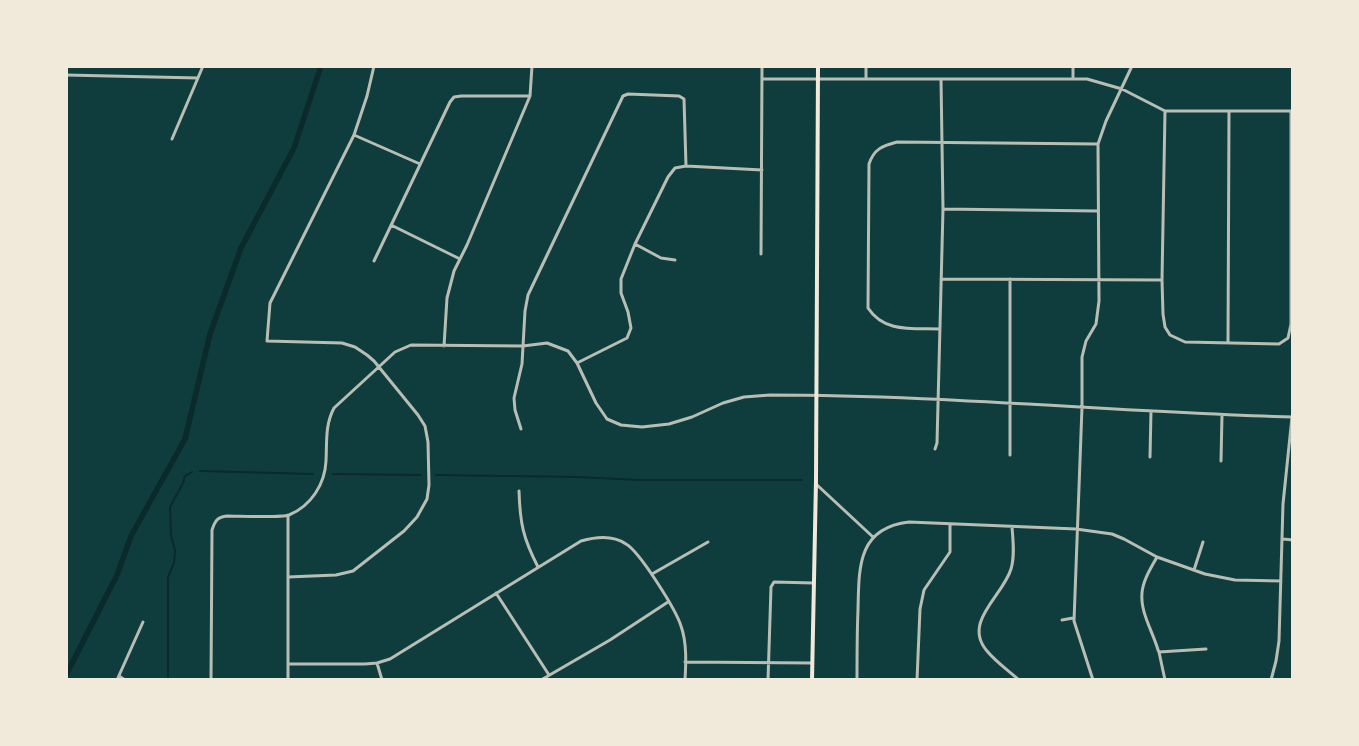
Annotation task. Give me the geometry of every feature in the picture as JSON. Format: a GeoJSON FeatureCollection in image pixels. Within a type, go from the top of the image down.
{"type":"FeatureCollection","features":[{"type":"Feature","properties":{"kind":"main road"},"geometry":{"type":"LineString","coordinates":[[812,680],[817,395],[818,66]]}},
{"type":"Feature","properties":{"kind":"street"},"geometry":{"type":"LineString","coordinates":[[172,139],[202,66]]}},
{"type":"Feature","properties":{"kind":"street"},"geometry":{"type":"LineString","coordinates":[[288,577],[336,576],[353,571],[404,531],[417,517],[427,499],[429,486],[428,442],[425,426],[418,415],[367,355],[355,347],[342,343],[266,342],[270,303],[354,135],[367,96],[374,66]]}},
{"type":"Feature","properties":{"kind":"street"},"geometry":{"type":"LineString","coordinates":[[444,346],[447,298],[454,271],[530,96],[532,66]]}},
{"type":"Feature","properties":{"kind":"street"},"geometry":{"type":"LineString","coordinates":[[761,254],[762,66]]}},
{"type":"Feature","properties":{"kind":"street"},"geometry":{"type":"LineString","coordinates":[[866,66],[866,78]]}},
{"type":"Feature","properties":{"kind":"street"},"geometry":{"type":"LineString","coordinates":[[1073,66],[1073,79]]}},
{"type":"Feature","properties":{"kind":"street"},"geometry":{"type":"LineString","coordinates":[[1093,680],[1077,634],[1074,618],[1082,407],[1082,357],[1086,341],[1096,324],[1099,301],[1098,144],[1106,120],[1132,66]]}},
{"type":"Feature","properties":{"kind":"street"},"geometry":{"type":"LineString","coordinates":[[66,75],[198,78]]}},
{"type":"Feature","properties":{"kind":"street"},"geometry":{"type":"LineString","coordinates":[[762,79],[1087,79],[1122,89],[1165,111],[1292,111],[1290,324],[1288,338],[1279,344],[1185,342],[1170,335],[1165,327],[1162,280],[1165,111]]}},
{"type":"Feature","properties":{"kind":"street"},"geometry":{"type":"LineString","coordinates":[[935,449],[938,443],[943,209],[941,79]]}},
{"type":"Feature","properties":{"kind":"street"},"geometry":{"type":"LineString","coordinates":[[521,429],[515,410],[514,398],[522,364],[525,311],[528,295],[623,96],[628,94],[679,96],[684,99],[686,166]]}},
{"type":"Feature","properties":{"kind":"street"},"geometry":{"type":"LineString","coordinates":[[374,261],[454,97],[530,96]]}},
{"type":"Feature","properties":{"kind":"street"},"geometry":{"type":"LineString","coordinates":[[1228,342],[1229,110]]}},
{"type":"Feature","properties":{"kind":"street"},"geometry":{"type":"LineString","coordinates":[[354,135],[420,164]]}},
{"type":"Feature","properties":{"kind":"street"},"geometry":{"type":"LineString","coordinates":[[940,329],[897,328],[882,324],[873,317],[868,308],[868,164],[872,154],[882,146],[897,142],[1098,144]]}},
{"type":"Feature","properties":{"kind":"street"},"geometry":{"type":"LineString","coordinates":[[577,363],[627,338],[631,328],[628,312],[620,293],[621,279],[635,244],[668,178],[675,168],[686,166],[762,170]]}},
{"type":"Feature","properties":{"kind":"street"},"geometry":{"type":"LineString","coordinates":[[943,209],[1098,211]]}},
{"type":"Feature","properties":{"kind":"street"},"geometry":{"type":"LineString","coordinates":[[391,225],[460,259]]}},
{"type":"Feature","properties":{"kind":"street"},"geometry":{"type":"LineString","coordinates":[[635,244],[661,258],[675,260]]}},
{"type":"Feature","properties":{"kind":"street"},"geometry":{"type":"LineString","coordinates":[[941,279],[1162,280]]}},
{"type":"Feature","properties":{"kind":"street"},"geometry":{"type":"LineString","coordinates":[[1010,279],[1010,455]]}},
{"type":"Feature","properties":{"kind":"street"},"geometry":{"type":"LineString","coordinates":[[212,680],[212,530],[214,522],[220,517],[288,515],[317,493],[322,482],[326,463],[328,420],[334,408],[395,352],[411,345],[523,346],[547,343],[568,351],[577,363],[596,404],[607,419],[621,425],[642,427],[669,424],[744,396],[817,395],[939,399],[1222,415],[1292,417],[1284,481],[1279,641],[1276,661],[1270,680]]}},
{"type":"Feature","properties":{"kind":"street"},"geometry":{"type":"LineString","coordinates":[[1150,457],[1151,411]]}},
{"type":"Feature","properties":{"kind":"street"},"geometry":{"type":"LineString","coordinates":[[1221,461],[1222,415]]}},
{"type":"Feature","properties":{"kind":"street"},"geometry":{"type":"LineString","coordinates":[[816,484],[873,537]]}},
{"type":"Feature","properties":{"kind":"street"},"geometry":{"type":"LineString","coordinates":[[519,491],[524,539],[538,567]]}},
{"type":"Feature","properties":{"kind":"street"},"geometry":{"type":"LineString","coordinates":[[288,515],[288,680]]}},
{"type":"Feature","properties":{"kind":"street"},"geometry":{"type":"LineString","coordinates":[[857,680],[859,570],[865,550],[873,537],[895,524],[909,522],[1076,529],[1112,534],[1157,557],[1205,574],[1235,580],[1281,581]]}},
{"type":"Feature","properties":{"kind":"street"},"geometry":{"type":"LineString","coordinates":[[917,680],[922,599],[924,590],[950,552],[950,525]]}},
{"type":"Feature","properties":{"kind":"street"},"geometry":{"type":"LineString","coordinates":[[1012,527],[1013,558],[1011,569],[1004,584],[982,615],[979,630],[987,651],[1019,680]]}},
{"type":"Feature","properties":{"kind":"street"},"geometry":{"type":"LineString","coordinates":[[288,664],[377,663],[390,659],[581,541],[596,538],[614,538],[626,543],[652,574],[681,625],[685,642],[685,680]]}},
{"type":"Feature","properties":{"kind":"street"},"geometry":{"type":"LineString","coordinates":[[1283,539],[1293,540]]}},
{"type":"Feature","properties":{"kind":"street"},"geometry":{"type":"LineString","coordinates":[[652,574],[708,542]]}},
{"type":"Feature","properties":{"kind":"street"},"geometry":{"type":"LineString","coordinates":[[1194,570],[1203,542]]}},
{"type":"Feature","properties":{"kind":"street"},"geometry":{"type":"LineString","coordinates":[[1157,557],[1147,576],[1142,597],[1146,616],[1159,652],[1165,680]]}},
{"type":"Feature","properties":{"kind":"street"},"geometry":{"type":"LineString","coordinates":[[768,680],[771,588],[774,582],[814,583]]}},
{"type":"Feature","properties":{"kind":"street"},"geometry":{"type":"LineString","coordinates":[[496,593],[549,675]]}},
{"type":"Feature","properties":{"kind":"street"},"geometry":{"type":"LineString","coordinates":[[541,680],[610,640],[668,602]]}},
{"type":"Feature","properties":{"kind":"street"},"geometry":{"type":"LineString","coordinates":[[1062,620],[1074,618]]}},
{"type":"Feature","properties":{"kind":"street"},"geometry":{"type":"LineString","coordinates":[[125,680],[118,678],[144,622]]}},
{"type":"Feature","properties":{"kind":"street"},"geometry":{"type":"LineString","coordinates":[[1159,652],[1206,649]]}},
{"type":"Feature","properties":{"kind":"street"},"geometry":{"type":"LineString","coordinates":[[685,662],[812,663]]}},
{"type":"Feature","properties":{"kind":"street"},"geometry":{"type":"LineString","coordinates":[[377,663],[382,680]]}},
{"type":"Feature","properties":{"kind":"waterway"},"geometry":{"type":"LineString","coordinates":[[66,675],[117,575],[131,536],[185,439],[210,334],[241,248],[294,148],[321,66]]}},
{"type":"Feature","properties":{"kind":"waterway"},"geometry":{"type":"LineString","coordinates":[[200,471],[313,474]]}},
{"type":"Feature","properties":{"kind":"waterway"},"geometry":{"type":"LineString","coordinates":[[168,680],[168,577],[174,563],[175,551],[171,535],[170,507],[185,476],[192,472]]}},
{"type":"Feature","properties":{"kind":"waterway"},"geometry":{"type":"LineString","coordinates":[[333,474],[421,475]]}},
{"type":"Feature","properties":{"kind":"waterway"},"geometry":{"type":"LineString","coordinates":[[436,475],[640,480],[802,480]]}}]}
